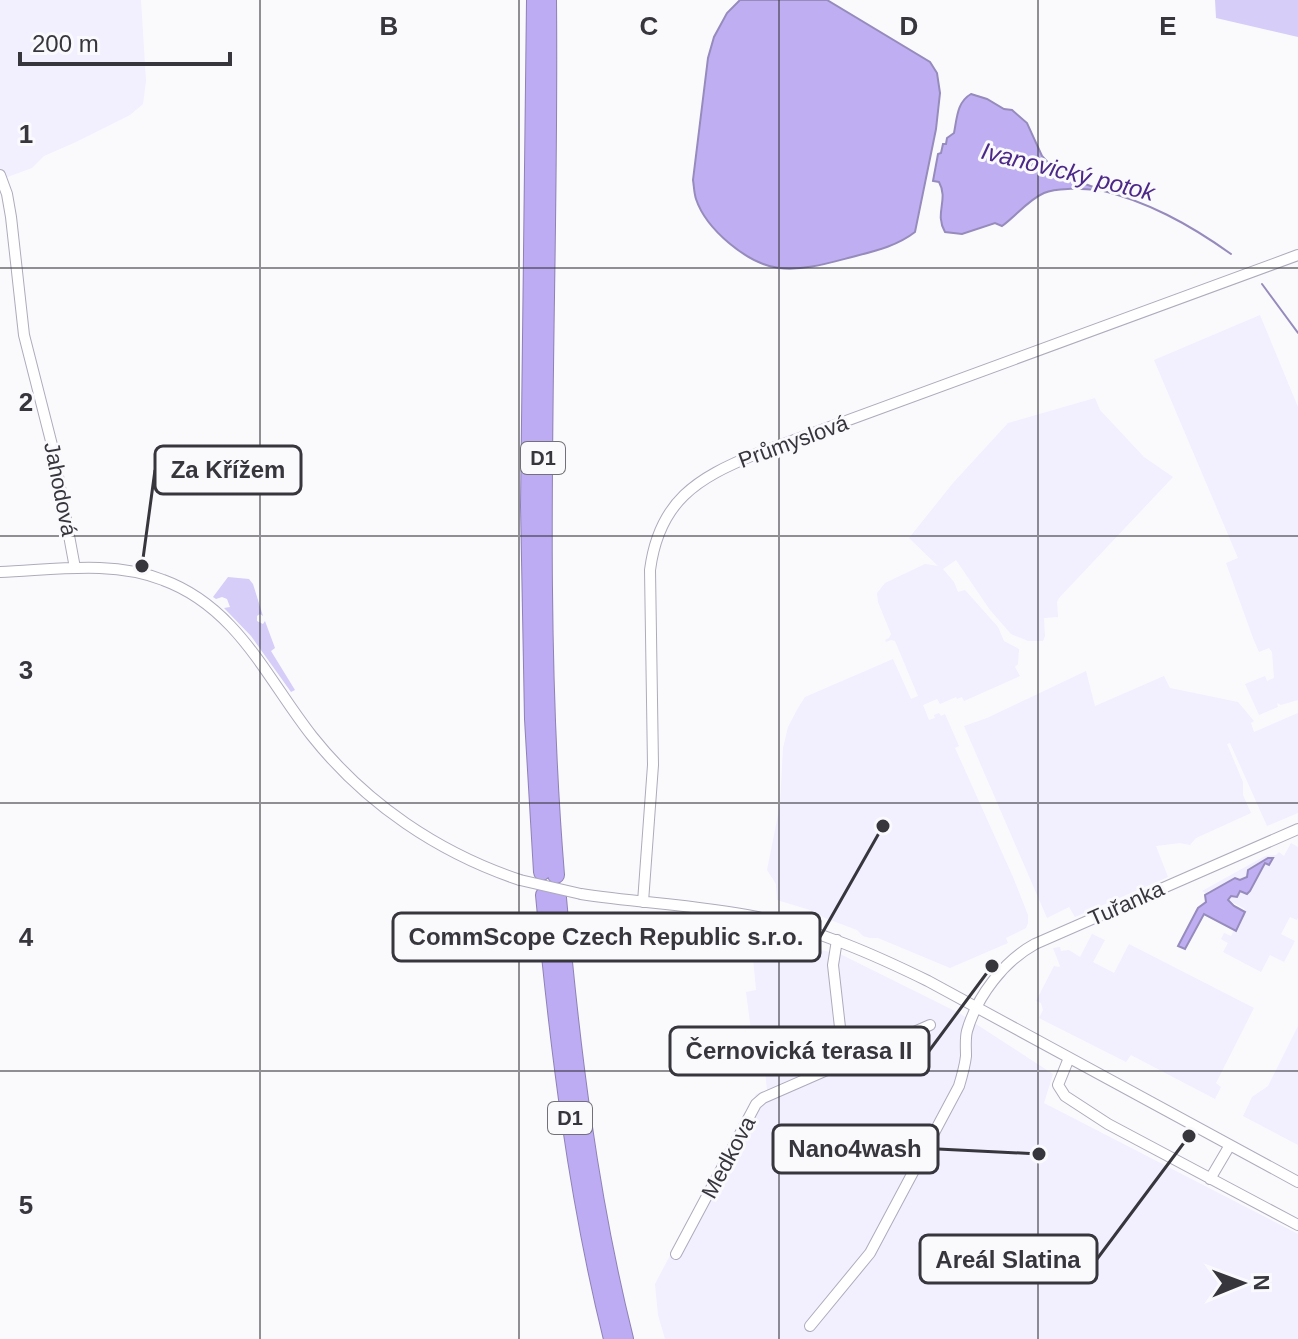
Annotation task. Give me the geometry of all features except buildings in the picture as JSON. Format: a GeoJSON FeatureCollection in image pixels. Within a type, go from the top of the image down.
{"type":"FeatureCollection","features":[{"type":"Feature","properties":{"kind":"highway","name":"D1"},"geometry":{"type":"LineString","coordinates":[[532,0],[529,81],[534,122],[529,506],[533,719],[549,874],[543,538],[548,0]]}},
{"type":"Feature","properties":{"kind":"highway","name":"D1"},"geometry":{"type":"LineString","coordinates":[[612,1339],[593,1255],[570,1116],[556,1009],[551,896],[585,1127],[625,1339]]}},
{"type":"Feature","properties":{"kind":"street","name":"Jahodová"},"geometry":{"type":"LineString","coordinates":[[0,175],[11,217],[24,335],[51,439],[75,568]]}},
{"type":"Feature","properties":{"kind":"street","name":"Průmyslová"},"geometry":{"type":"LineString","coordinates":[[643,902],[654,749],[650,570],[662,528],[674,507],[689,491],[715,471],[745,459],[1298,255]]}},
{"type":"Feature","properties":{"kind":"street"},"geometry":{"type":"LineString","coordinates":[[0,572],[75,568],[121,570],[154,576],[181,587],[227,621],[313,738],[362,789],[424,836],[475,863],[520,880],[581,894],[754,916],[837,940],[881,958],[977,1008],[1298,1182]]}},
{"type":"Feature","properties":{"kind":"street","name":"Tuřanka"},"geometry":{"type":"LineString","coordinates":[[810,1326],[870,1253],[959,1086],[965,1067],[967,1032],[977,1008],[1010,961],[1033,945],[1298,829]]}},
{"type":"Feature","properties":{"kind":"street"},"geometry":{"type":"LineString","coordinates":[[837,940],[833,965],[844,1063]]}},
{"type":"Feature","properties":{"kind":"street","name":"Medkova"},"geometry":{"type":"LineString","coordinates":[[676,1254],[756,1104],[763,1098],[930,1025]]}},
{"type":"Feature","properties":{"kind":"street"},"geometry":{"type":"LineString","coordinates":[[1069,1058],[1058,1085],[1065,1096],[1108,1124],[1298,1225]]}},
{"type":"Feature","properties":{"kind":"street"},"geometry":{"type":"LineString","coordinates":[[1210,1179],[1230,1145]]}},
{"type":"Feature","properties":{"kind":"shaded area"},"geometry":{"type":"Polygon","coordinates":[[[0,0],[141,0],[146,81],[143,104],[130,115],[44,156],[32,168],[2,179],[0,175],[0,0]]]}},
{"type":"Feature","properties":{"kind":"shaded area"},"geometry":{"type":"Polygon","coordinates":[[[740,0],[827,0],[930,62],[937,73],[940,93],[936,129],[915,232],[877,250],[816,266],[788,269],[754,260],[729,243],[709,222],[696,199],[693,180],[708,58],[714,37],[727,13],[740,0]]]}},
{"type":"Feature","properties":{"kind":"shaded area"},"geometry":{"type":"Polygon","coordinates":[[[1215,0],[1298,0],[1298,37],[1216,18],[1215,0]]]}},
{"type":"Feature","properties":{"kind":"shaded area"},"geometry":{"type":"Polygon","coordinates":[[[971,94],[1012,110],[1027,123],[1042,156],[1052,167],[1061,175],[1096,190],[1049,191],[1002,226],[995,223],[962,234],[945,232],[941,219],[942,189],[939,182],[933,181],[938,154],[947,138],[954,133],[960,106],[971,94]]]}},
{"type":"Feature","properties":{"kind":"shaded area"},"geometry":{"type":"Polygon","coordinates":[[[1260,315],[1298,407],[1298,700],[1281,705],[1277,703],[1278,707],[1259,715],[1245,684],[1265,676],[1267,681],[1274,678],[1272,652],[1269,648],[1259,652],[1253,638],[1226,563],[1238,558],[1154,360],[1260,315]]]}},
{"type":"Feature","properties":{"kind":"shaded area"},"geometry":{"type":"Polygon","coordinates":[[[1095,398],[1100,410],[1144,457],[1173,477],[1059,598],[1058,617],[1044,618],[1043,641],[1028,641],[1011,634],[990,610],[956,560],[943,569],[958,592],[965,590],[998,627],[1004,641],[1019,649],[1015,667],[1020,676],[964,701],[962,697],[956,697],[940,704],[937,699],[923,705],[929,720],[939,713],[941,716],[945,714],[959,746],[955,748],[1028,915],[1026,928],[1006,938],[1008,943],[950,968],[878,938],[863,936],[857,930],[810,910],[777,900],[776,884],[767,870],[780,805],[783,748],[788,727],[798,708],[805,697],[893,659],[911,699],[918,696],[895,641],[885,640],[891,634],[877,593],[885,583],[925,564],[938,566],[909,538],[953,483],[1008,423],[1095,398]]]}},
{"type":"Feature","properties":{"kind":"shaded area"},"geometry":{"type":"Polygon","coordinates":[[[228,577],[249,579],[253,584],[263,616],[257,616],[257,621],[263,624],[265,621],[275,648],[271,651],[295,690],[291,692],[251,636],[224,608],[230,607],[227,599],[213,597],[228,577]]]}},
{"type":"Feature","properties":{"kind":"shaded area"},"geometry":{"type":"Polygon","coordinates":[[[1086,671],[1095,706],[1164,676],[1170,688],[1238,702],[1254,721],[1251,723],[1254,732],[1298,713],[1298,813],[1267,826],[1230,743],[1227,744],[1243,782],[1243,795],[1251,813],[1196,838],[1190,845],[1156,846],[1168,877],[1075,917],[1069,907],[1047,918],[964,726],[1086,671]]]}},
{"type":"Feature","properties":{"kind":"shaded area"},"geometry":{"type":"Polygon","coordinates":[[[1291,843],[1298,847],[1298,918],[1290,917],[1281,934],[1295,941],[1284,962],[1270,955],[1261,972],[1223,952],[1228,943],[1221,939],[1224,933],[1231,936],[1245,909],[1209,890],[1207,894],[1202,891],[1265,856],[1279,852],[1284,856],[1291,843]]]}},
{"type":"Feature","properties":{"kind":"shaded area"},"geometry":{"type":"Polygon","coordinates":[[[1273,858],[1269,865],[1265,863],[1250,891],[1247,894],[1240,891],[1237,897],[1231,896],[1228,900],[1245,912],[1236,931],[1204,914],[1185,949],[1178,946],[1198,908],[1206,902],[1205,895],[1235,878],[1240,880],[1247,877],[1248,870],[1273,858]]]}},
{"type":"Feature","properties":{"kind":"shaded area"},"geometry":{"type":"Polygon","coordinates":[[[1092,934],[1105,940],[1093,962],[1114,973],[1129,944],[1254,1008],[1216,1083],[1221,1087],[1215,1099],[1131,1055],[1126,1062],[1039,1018],[1043,1010],[1041,1003],[1036,1001],[1054,966],[1060,966],[1053,948],[1069,950],[1080,957],[1092,934]]]}},
{"type":"Feature","properties":{"kind":"shaded area"},"geometry":{"type":"Polygon","coordinates":[[[751,936],[840,954],[959,1013],[1053,1074],[1044,1103],[1298,1234],[1298,1339],[665,1339],[658,1315],[655,1284],[756,1094],[767,1090],[761,1030],[751,1030],[746,992],[756,990],[751,936]]]}},
{"type":"Feature","properties":{"kind":"shaded area"},"geometry":{"type":"Polygon","coordinates":[[[1298,1026],[1298,1145],[1243,1116],[1252,1097],[1268,1086],[1298,1026]]]}},
{"type":"Feature","properties":{"kind":"waterway","name":"Ivanovický potok"},"geometry":{"type":"LineString","coordinates":[[1096,189],[1167,215],[1231,254]]}},
{"type":"Feature","properties":{"kind":"waterway","name":"Ivanovický potok"},"geometry":{"type":"LineString","coordinates":[[1262,284],[1298,333]]}},
{"type":"Feature","properties":{"kind":"place","name":"Za Křížem"},"geometry":{"type":"Point","coordinates":[142,566]}},
{"type":"Feature","properties":{"kind":"place","name":"CommScope Czech Republic s.r.o."},"geometry":{"type":"Point","coordinates":[883,826]}},
{"type":"Feature","properties":{"kind":"place","name":"Černovická terasa II"},"geometry":{"type":"Point","coordinates":[992,966]}},
{"type":"Feature","properties":{"kind":"place","name":"Areál Slatina"},"geometry":{"type":"Point","coordinates":[1189,1136]}},
{"type":"Feature","properties":{"kind":"place","name":"Nano4wash"},"geometry":{"type":"Point","coordinates":[1039,1154]}}]}
